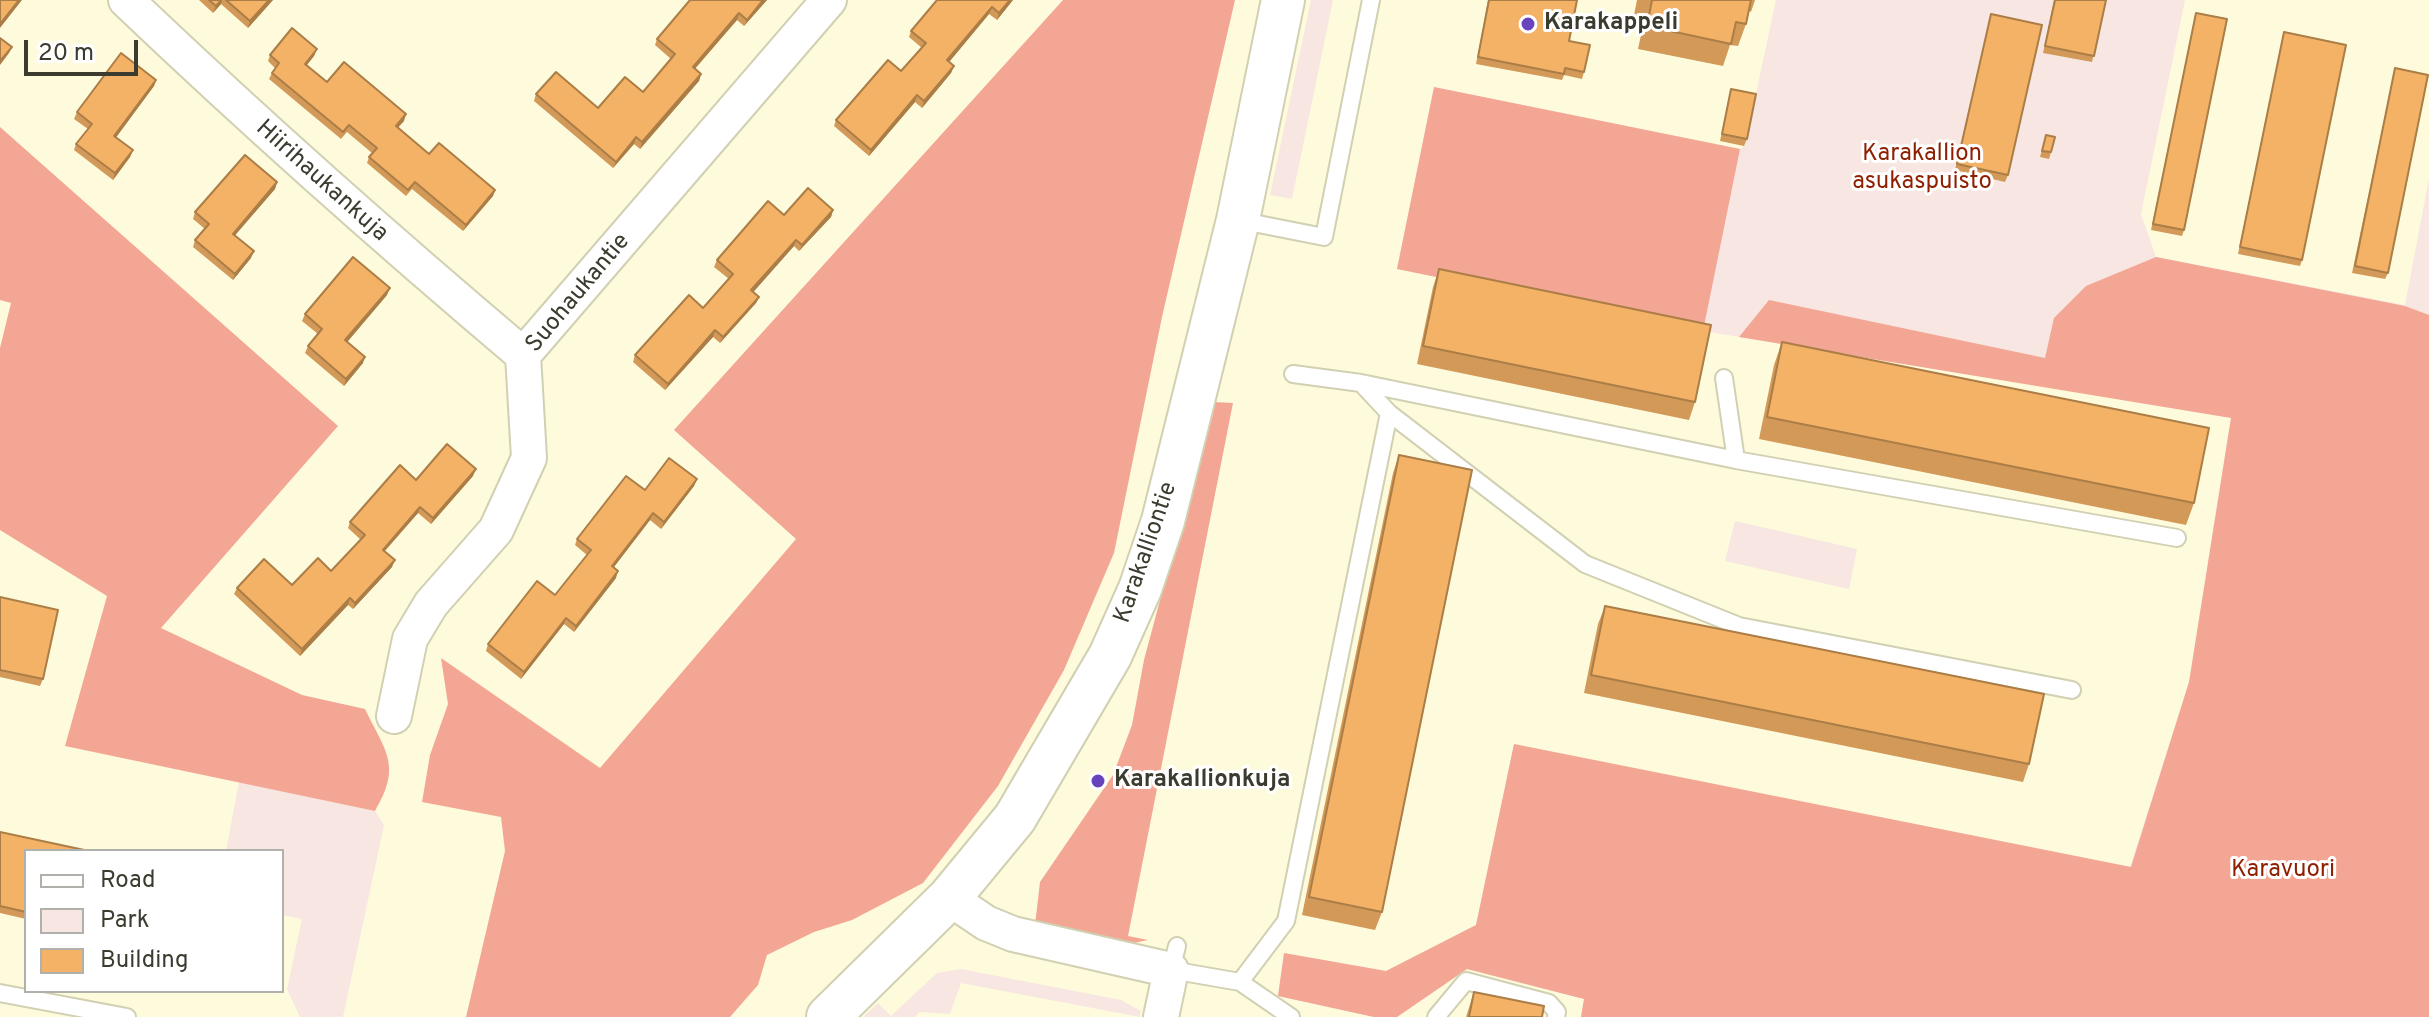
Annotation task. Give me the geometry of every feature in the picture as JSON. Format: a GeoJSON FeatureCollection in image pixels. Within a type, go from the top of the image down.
{"type":"FeatureCollection","features":[{"type":"Feature","properties":{"kind":"street","name":"Hiirihaukankuja"},"geometry":{"type":"LineString","coordinates":[[126,0],[266,134],[453,299],[523,355]]}},
{"type":"Feature","properties":{"kind":"street","name":"Suohaukantie"},"geometry":{"type":"LineString","coordinates":[[394,716],[410,639],[431,604],[496,530],[529,458],[523,355],[829,0]]}},
{"type":"Feature","properties":{"kind":"street","name":"Karakalliontie"},"geometry":{"type":"LineString","coordinates":[[828,1017],[949,898],[1023,806],[1110,656],[1140,589],[1163,521],[1238,220],[1283,0]]}},
{"type":"Feature","properties":{"kind":"street"},"geometry":{"type":"LineString","coordinates":[[949,898],[986,923],[1013,934],[1174,958],[1161,1017]]}},
{"type":"Feature","properties":{"kind":"lane"},"geometry":{"type":"LineString","coordinates":[[1238,220],[1324,237],[1371,0]]}},
{"type":"Feature","properties":{"kind":"lane"},"geometry":{"type":"LineString","coordinates":[[1293,374],[1361,383],[1736,460],[2177,538]]}},
{"type":"Feature","properties":{"kind":"lane"},"geometry":{"type":"LineString","coordinates":[[1724,378],[1736,460]]}},
{"type":"Feature","properties":{"kind":"lane"},"geometry":{"type":"LineString","coordinates":[[1361,383],[1389,413],[1585,564],[1739,626],[2072,690]]}},
{"type":"Feature","properties":{"kind":"lane"},"geometry":{"type":"LineString","coordinates":[[1240,982],[1286,921],[1389,413]]}},
{"type":"Feature","properties":{"kind":"lane"},"geometry":{"type":"LineString","coordinates":[[1174,958],[1240,982],[1291,1017]]}},
{"type":"Feature","properties":{"kind":"lane"},"geometry":{"type":"LineString","coordinates":[[1436,1017],[1466,981],[1549,1003],[1557,1012],[1556,1017]]}},
{"type":"Feature","properties":{"kind":"lane"},"geometry":{"type":"LineString","coordinates":[[0,993],[127,1017]]}},
{"type":"Feature","properties":{"kind":"green space"},"geometry":{"type":"Polygon","coordinates":[[[1063,0],[1235,0],[1162,317],[1114,553],[1064,670],[998,786],[923,883],[852,920],[814,932],[767,955],[758,985],[730,1017],[466,1017],[505,851],[501,817],[422,802],[430,755],[448,704],[441,658],[600,768],[796,539],[674,430],[1063,0]]]}},
{"type":"Feature","properties":{"kind":"green space"},"geometry":{"type":"Polygon","coordinates":[[[1311,0],[1333,0],[1292,199],[1270,195],[1311,0]]]}},
{"type":"Feature","properties":{"kind":"green space","name":"Karavuori"},"geometry":{"type":"Polygon","coordinates":[[[1776,0],[2185,0],[2141,214],[2156,257],[2405,305],[2429,178],[2429,1017],[1581,1017],[1584,999],[1467,969],[1397,1017],[1374,1017],[1278,996],[1284,953],[1386,971],[1476,925],[1514,744],[2130,867],[2189,682],[2231,417],[1703,331],[1397,269],[1434,87],[1740,149],[1745,145],[1776,0]]]}},
{"type":"Feature","properties":{"kind":"green space"},"geometry":{"type":"Polygon","coordinates":[[[1434,87],[1740,149],[1703,331],[1397,269],[1434,87]]]}},
{"type":"Feature","properties":{"kind":"green space"},"geometry":{"type":"Polygon","coordinates":[[[0,127],[338,426],[161,628],[302,695],[365,709],[388,759],[388,782],[375,811],[65,746],[107,596],[0,530],[0,348],[11,303],[0,300],[0,127]]]}},
{"type":"Feature","properties":{"kind":"green space","name":"Karavuori"},"geometry":{"type":"Polygon","coordinates":[[[2156,257],[2405,306],[2429,315],[2429,1017],[1581,1017],[1584,999],[1467,969],[1397,1017],[1374,1017],[1278,996],[1284,953],[1386,971],[1476,925],[1514,744],[2131,867],[2189,682],[2231,418],[1739,337],[1769,300],[2045,358],[2054,318],[2086,286],[2156,257]]]}},
{"type":"Feature","properties":{"kind":"green space"},"geometry":{"type":"Polygon","coordinates":[[[1213,402],[1233,403],[1128,936],[1148,940],[1120,946],[1035,925],[1040,882],[1113,775],[1132,725],[1144,660],[1213,402]]]}},
{"type":"Feature","properties":{"kind":"green space"},"geometry":{"type":"Polygon","coordinates":[[[1735,521],[1857,549],[1849,589],[1725,561],[1735,521]]]}},
{"type":"Feature","properties":{"kind":"green space"},"geometry":{"type":"Polygon","coordinates":[[[239,782],[375,811],[384,825],[343,1017],[300,1017],[287,989],[302,919],[284,915],[284,849],[226,849],[239,782]]]}},
{"type":"Feature","properties":{"kind":"green space"},"geometry":{"type":"Polygon","coordinates":[[[961,969],[1121,1000],[1141,1011],[1140,1017],[961,983],[950,1014],[919,1012],[915,1017],[863,1017],[878,1003],[891,1016],[937,973],[961,969]]]}},
{"type":"Feature","properties":{"kind":"building"},"geometry":{"type":"Polygon","coordinates":[[[0,0],[19,0],[0,24],[0,0]]]}},
{"type":"Feature","properties":{"kind":"building"},"geometry":{"type":"Polygon","coordinates":[[[226,0],[269,0],[250,21],[226,0]]]}},
{"type":"Feature","properties":{"kind":"building"},"geometry":{"type":"Polygon","coordinates":[[[690,0],[763,0],[747,20],[739,13],[693,67],[701,74],[642,142],[636,137],[616,162],[536,94],[556,72],[598,108],[625,77],[643,92],[675,54],[657,39],[690,0]]]}},
{"type":"Feature","properties":{"kind":"building"},"geometry":{"type":"Polygon","coordinates":[[[937,0],[1010,0],[999,13],[992,7],[947,60],[954,66],[924,101],[917,95],[871,150],[836,120],[888,60],[901,71],[926,43],[911,31],[937,0]]]}},
{"type":"Feature","properties":{"kind":"building","name":"Karakappeli"},"geometry":{"type":"Polygon","coordinates":[[[1489,0],[1577,0],[1569,41],[1590,45],[1584,72],[1565,68],[1564,74],[1478,57],[1489,0]]]}},
{"type":"Feature","properties":{"kind":"building"},"geometry":{"type":"Polygon","coordinates":[[[1652,0],[1751,0],[1746,24],[1736,22],[1731,44],[1647,26],[1652,0]]]}},
{"type":"Feature","properties":{"kind":"building"},"geometry":{"type":"Polygon","coordinates":[[[2055,0],[2106,0],[2094,56],[2045,46],[2055,0]]]}},
{"type":"Feature","properties":{"kind":"building"},"geometry":{"type":"Polygon","coordinates":[[[2196,13],[2227,19],[2184,230],[2153,224],[2196,13]]]}},
{"type":"Feature","properties":{"kind":"building"},"geometry":{"type":"Polygon","coordinates":[[[1991,14],[2042,25],[2008,175],[1957,164],[1991,14]]]}},
{"type":"Feature","properties":{"kind":"building"},"geometry":{"type":"Polygon","coordinates":[[[292,28],[317,49],[305,64],[327,82],[344,62],[406,114],[396,126],[429,154],[439,143],[495,190],[466,225],[415,182],[408,190],[369,157],[377,148],[349,125],[343,132],[272,73],[279,63],[270,55],[292,28]]]}},
{"type":"Feature","properties":{"kind":"building"},"geometry":{"type":"Polygon","coordinates":[[[2284,32],[2346,45],[2302,260],[2240,247],[2284,32]]]}},
{"type":"Feature","properties":{"kind":"building"},"geometry":{"type":"Polygon","coordinates":[[[0,38],[12,47],[0,61],[0,38]]]}},
{"type":"Feature","properties":{"kind":"building"},"geometry":{"type":"Polygon","coordinates":[[[121,53],[156,80],[114,136],[133,150],[115,173],[76,144],[92,124],[77,112],[121,53]]]}},
{"type":"Feature","properties":{"kind":"building"},"geometry":{"type":"Polygon","coordinates":[[[2395,68],[2428,75],[2388,273],[2355,266],[2395,68]]]}},
{"type":"Feature","properties":{"kind":"building"},"geometry":{"type":"Polygon","coordinates":[[[1731,89],[1756,94],[1747,139],[1722,134],[1731,89]]]}},
{"type":"Feature","properties":{"kind":"building"},"geometry":{"type":"Polygon","coordinates":[[[2046,135],[2055,137],[2051,152],[2042,151],[2046,135]]]}},
{"type":"Feature","properties":{"kind":"building"},"geometry":{"type":"Polygon","coordinates":[[[245,155],[277,182],[233,234],[254,251],[235,274],[195,240],[209,224],[195,212],[245,155]]]}},
{"type":"Feature","properties":{"kind":"building"},"geometry":{"type":"Polygon","coordinates":[[[808,188],[833,210],[802,245],[796,240],[751,290],[759,297],[723,337],[715,330],[668,384],[635,355],[689,295],[703,308],[733,274],[717,260],[768,201],[784,215],[808,188]]]}},
{"type":"Feature","properties":{"kind":"building"},"geometry":{"type":"Polygon","coordinates":[[[353,257],[390,288],[345,340],[365,357],[346,379],[308,346],[322,329],[305,314],[353,257]]]}},
{"type":"Feature","properties":{"kind":"building"},"geometry":{"type":"Polygon","coordinates":[[[1439,269],[1711,325],[1695,402],[1423,346],[1439,269]]]}},
{"type":"Feature","properties":{"kind":"building"},"geometry":{"type":"Polygon","coordinates":[[[1782,342],[2209,428],[2194,503],[1767,417],[1782,342]]]}},
{"type":"Feature","properties":{"kind":"building"},"geometry":{"type":"Polygon","coordinates":[[[447,444],[476,469],[433,518],[420,507],[383,550],[395,560],[355,603],[350,598],[302,649],[237,588],[264,559],[292,585],[318,558],[331,571],[365,535],[350,522],[400,465],[416,480],[447,444]]]}},
{"type":"Feature","properties":{"kind":"building"},"geometry":{"type":"Polygon","coordinates":[[[1399,455],[1472,470],[1382,912],[1309,897],[1399,455]]]}},
{"type":"Feature","properties":{"kind":"building"},"geometry":{"type":"Polygon","coordinates":[[[669,458],[697,479],[664,522],[653,513],[612,566],[618,571],[576,626],[566,618],[524,672],[488,644],[537,581],[555,595],[591,550],[577,539],[626,476],[645,490],[669,458]]]}},
{"type":"Feature","properties":{"kind":"building"},"geometry":{"type":"Polygon","coordinates":[[[0,597],[58,610],[43,679],[0,670],[0,597]]]}},
{"type":"Feature","properties":{"kind":"building"},"geometry":{"type":"Polygon","coordinates":[[[1605,606],[2044,694],[2029,764],[1591,675],[1605,606]]]}},
{"type":"Feature","properties":{"kind":"building"},"geometry":{"type":"Polygon","coordinates":[[[0,832],[80,849],[24,849],[24,912],[0,906],[0,832]]]}},
{"type":"Feature","properties":{"kind":"building"},"geometry":{"type":"Polygon","coordinates":[[[1474,992],[1544,1006],[1542,1017],[1469,1017],[1474,992]]]}},
{"type":"Feature","properties":{"kind":"place","name":"Karakappeli"},"geometry":{"type":"Point","coordinates":[1528,24]}},
{"type":"Feature","properties":{"kind":"place","name":"Karakallionkuja"},"geometry":{"type":"Point","coordinates":[1098,781]}},
{"type":"Feature","properties":{"kind":"park label","name":"Karakallion asukaspuisto"},"geometry":{"type":"Point","coordinates":[1922,169]}}]}
